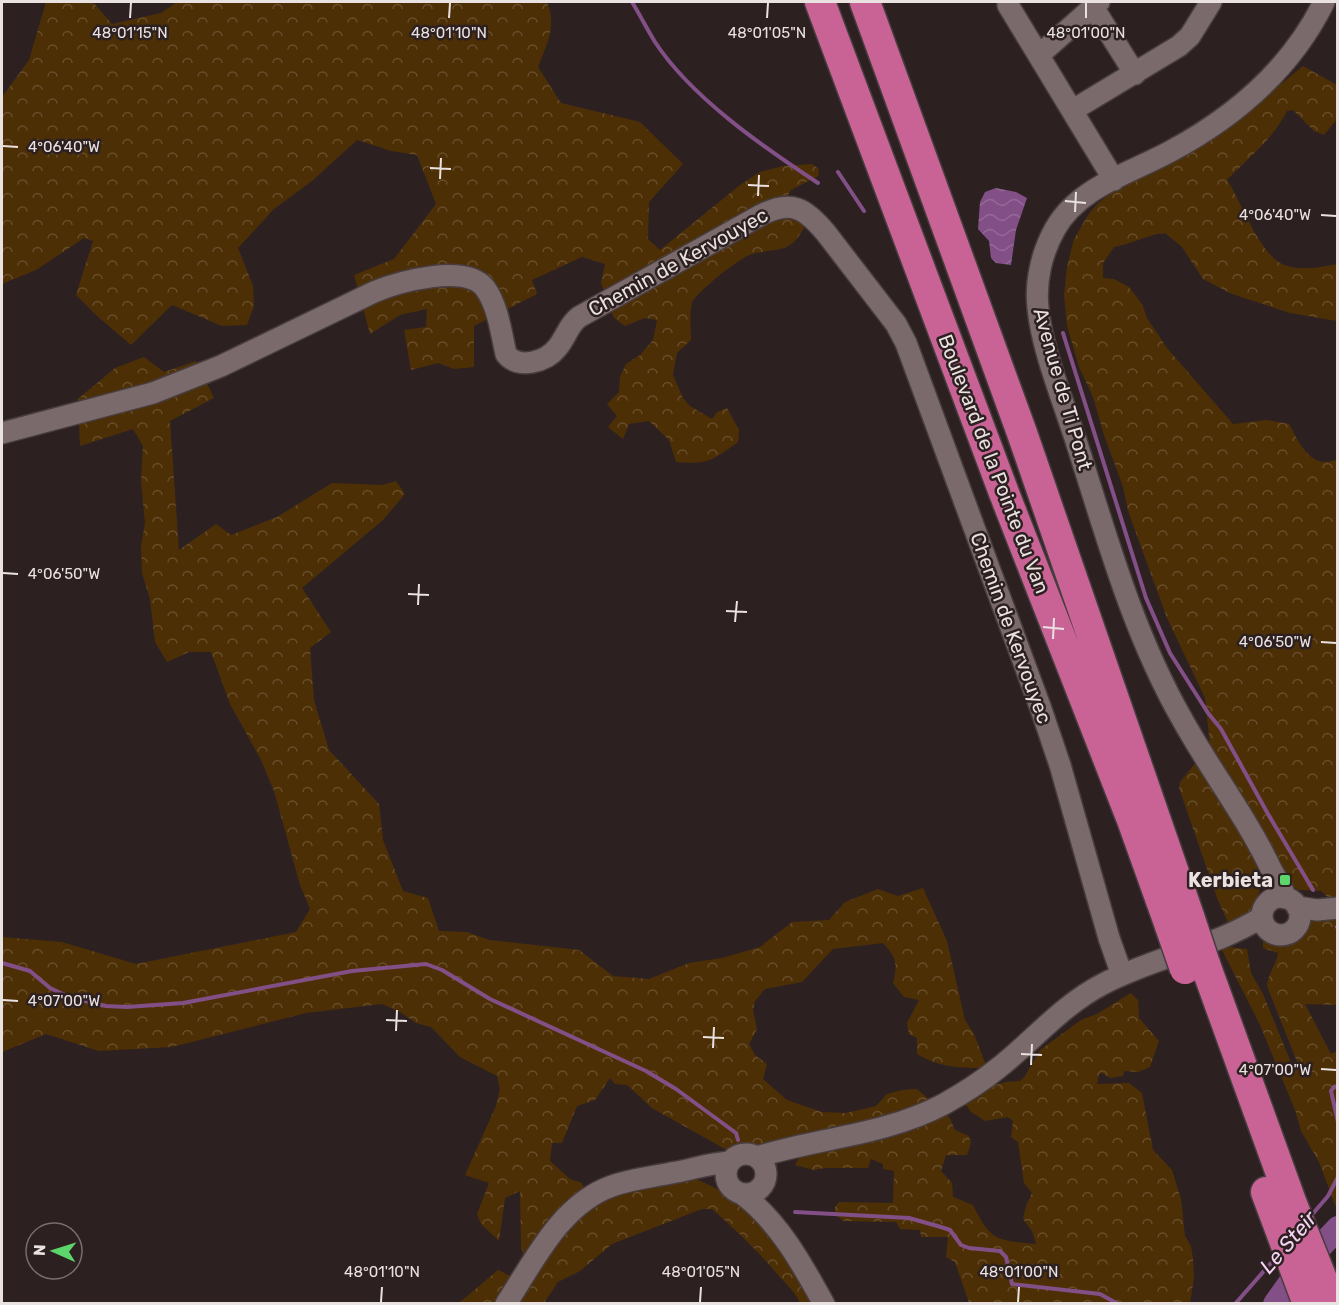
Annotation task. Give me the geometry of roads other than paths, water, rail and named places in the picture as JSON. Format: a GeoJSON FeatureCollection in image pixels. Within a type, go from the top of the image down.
{"type":"FeatureCollection","features":[{"type":"Feature","properties":{"kind":"highway","name":"Boulevard de la Pointe du Van"},"geometry":{"type":"LineString","coordinates":[[820,2],[996,472],[1132,820],[1180,923]]}},
{"type":"Feature","properties":{"kind":"highway","name":"Boulevard de la Pointe du Van"},"geometry":{"type":"LineString","coordinates":[[865,2],[1022,433],[1180,923]]}},
{"type":"Feature","properties":{"kind":"highway"},"geometry":{"type":"LineString","coordinates":[[1180,923],[1317,1298]]}},
{"type":"Feature","properties":{"kind":"highway"},"geometry":{"type":"LineString","coordinates":[[1195,967],[1268,1138],[1283,1209]]}},
{"type":"Feature","properties":{"kind":"street"},"geometry":{"type":"LineString","coordinates":[[1073,110],[1135,74],[1186,40],[1211,2]]}},
{"type":"Feature","properties":{"kind":"street","name":"Avenue de Ti Pont"},"geometry":{"type":"LineString","coordinates":[[1292,912],[1281,884],[1271,870],[1249,826],[1197,747],[1141,639],[1068,415],[1040,320],[1037,298],[1044,254],[1061,218],[1078,200],[1193,139],[1239,107],[1285,63],[1307,33],[1324,2]]}},
{"type":"Feature","properties":{"kind":"street"},"geometry":{"type":"LineString","coordinates":[[1039,55],[1096,4],[1135,74]]}},
{"type":"Feature","properties":{"kind":"street"},"geometry":{"type":"LineString","coordinates":[[1008,5],[1114,180]]}},
{"type":"Feature","properties":{"kind":"street","name":"Chemin de Kervouyec"},"geometry":{"type":"LineString","coordinates":[[2,433],[153,393],[221,366],[392,284],[422,278],[458,277],[480,283],[496,312],[506,354],[519,363],[531,362],[556,350],[570,326],[579,316],[769,211],[785,207],[802,210],[815,219],[826,233],[896,324],[906,343],[1044,720],[1122,975]]}},
{"type":"Feature","properties":{"kind":"street"},"geometry":{"type":"LineString","coordinates":[[674,1173],[751,1179],[784,1151],[799,1145],[897,1124],[938,1107],[997,1069],[1049,1022],[1089,992],[1163,958],[1292,912]]}},
{"type":"Feature","properties":{"kind":"street"},"geometry":{"type":"LineString","coordinates":[[506,1304],[548,1239],[566,1218],[587,1200],[613,1185],[674,1173],[700,1165],[730,1162],[726,1174],[751,1179]]}},
{"type":"Feature","properties":{"kind":"street"},"geometry":{"type":"LineString","coordinates":[[751,1179],[765,1213],[798,1259],[824,1304]]}},
{"type":"Feature","properties":{"kind":"water"},"geometry":{"type":"Polygon","coordinates":[[[996,188],[1016,192],[1027,198],[1016,230],[1011,265],[996,263],[991,258],[989,241],[978,229],[980,202],[985,192],[996,188]]]}},
{"type":"Feature","properties":{"kind":"waterway"},"geometry":{"type":"LineString","coordinates":[[632,2],[655,42],[688,82],[729,120],[818,183]]}},
{"type":"Feature","properties":{"kind":"waterway"},"geometry":{"type":"LineString","coordinates":[[838,172],[864,211]]}},
{"type":"Feature","properties":{"kind":"waterway"},"geometry":{"type":"LineString","coordinates":[[1063,333],[1146,598],[1170,653],[1208,713],[1221,729],[1313,890]]}},
{"type":"Feature","properties":{"kind":"waterway"},"geometry":{"type":"LineString","coordinates":[[2,963],[30,971],[50,988],[69,997],[106,1006],[127,1007],[183,1003],[352,971],[426,964],[442,970],[490,999],[646,1071],[676,1089],[736,1133],[738,1140]]}},
{"type":"Feature","properties":{"kind":"waterway","name":"Le Steir"},"geometry":{"type":"LineString","coordinates":[[1338,1086],[1331,1091],[1338,1122]]}},
{"type":"Feature","properties":{"kind":"waterway","name":"Le Steir"},"geometry":{"type":"LineString","coordinates":[[1310,1217],[1328,1196],[1338,1177]]}},
{"type":"Feature","properties":{"kind":"waterway"},"geometry":{"type":"LineString","coordinates":[[795,1212],[909,1218],[941,1227],[950,1230],[961,1245],[1000,1251],[1006,1257],[1012,1284],[1100,1294],[1118,1304]]}},
{"type":"Feature","properties":{"kind":"waterway","name":"Le Steir"},"geometry":{"type":"LineString","coordinates":[[1275,1304],[1302,1266],[1338,1228]]}},
{"type":"Feature","properties":{"kind":"waterway","name":"Le Steir"},"geometry":{"type":"LineString","coordinates":[[1235,1304],[1278,1255]]}},
{"type":"Feature","properties":{"kind":"place","name":"Kerbieta"},"geometry":{"type":"Point","coordinates":[1285,880]}}]}
